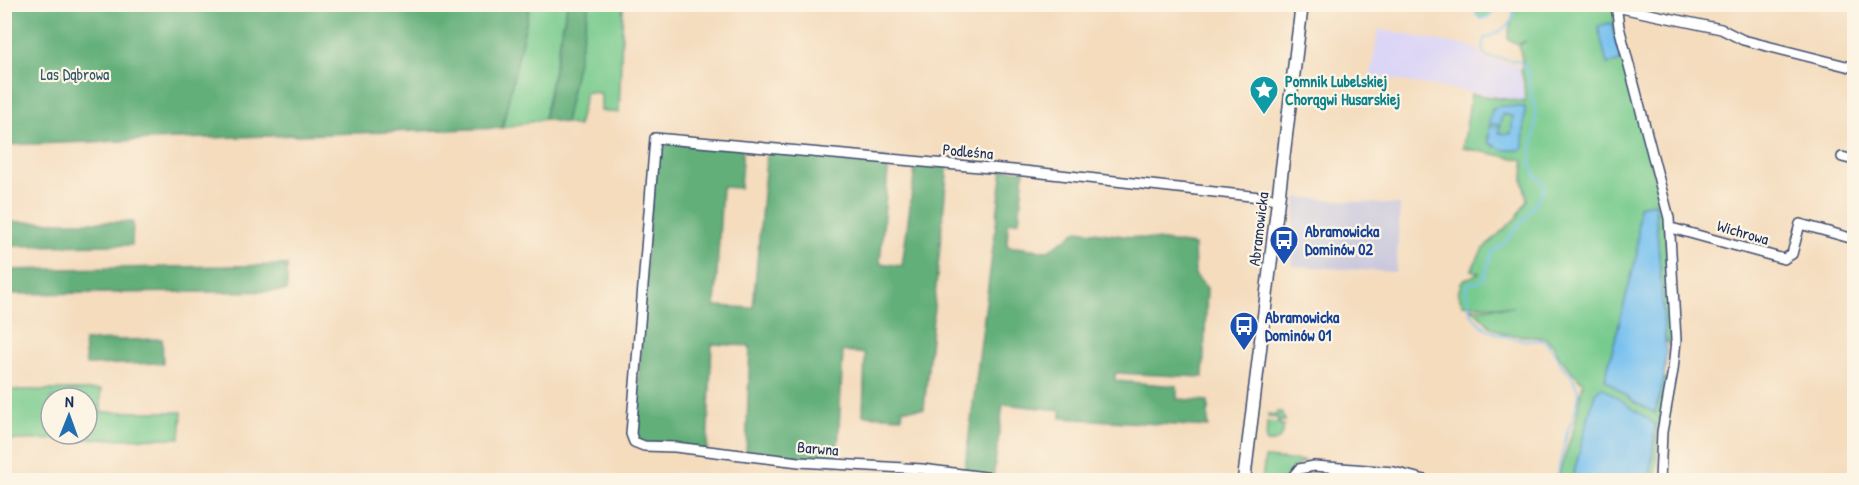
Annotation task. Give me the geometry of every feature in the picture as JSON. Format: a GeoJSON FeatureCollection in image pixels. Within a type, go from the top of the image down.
{"type":"FeatureCollection","features":[{"type":"Feature","properties":{"kind":"main road","name":"Abramowicka"},"geometry":{"type":"LineString","coordinates":[[1244,480],[1302,4]]}},
{"type":"Feature","properties":{"kind":"street"},"geometry":{"type":"LineString","coordinates":[[1660,480],[1662,432],[1676,340],[1670,229],[1666,205],[1619,27],[1616,6],[1721,29],[1743,40],[1854,68]]}},
{"type":"Feature","properties":{"kind":"street","name":"Podleśna"},"geometry":{"type":"LineString","coordinates":[[630,434],[655,138],[1024,171],[1278,199]]}},
{"type":"Feature","properties":{"kind":"street"},"geometry":{"type":"LineString","coordinates":[[1842,157],[1854,160]]}},
{"type":"Feature","properties":{"kind":"street","name":"Wichrowa"},"geometry":{"type":"LineString","coordinates":[[1670,229],[1784,259],[1792,254],[1800,224],[1854,239]]}},
{"type":"Feature","properties":{"kind":"street","name":"Barwna"},"geometry":{"type":"LineString","coordinates":[[630,434],[634,442],[644,446],[675,447],[808,462],[922,469],[1009,480]]}},
{"type":"Feature","properties":{"kind":"street"},"geometry":{"type":"LineString","coordinates":[[1290,480],[1299,469],[1314,466],[1394,472],[1425,480]]}},
{"type":"Feature","properties":{"kind":"shaded area"},"geometry":{"type":"Polygon","coordinates":[[[1378,29],[1477,48],[1481,58],[1519,66],[1525,101],[1371,76],[1378,29]]]}},
{"type":"Feature","properties":{"kind":"shaded area"},"geometry":{"type":"Polygon","coordinates":[[[1297,197],[1400,205],[1396,272],[1293,266],[1293,227],[1297,197]]]}},
{"type":"Feature","properties":{"kind":"shaded area"},"geometry":{"type":"Polygon","coordinates":[[[1312,473],[1392,476],[1411,480],[1304,480],[1312,473]]]}},
{"type":"Feature","properties":{"kind":"green space"},"geometry":{"type":"Polygon","coordinates":[[[1478,4],[1497,5],[1490,16],[1481,19],[1476,15],[1478,4]]]}},
{"type":"Feature","properties":{"kind":"green space","name":"Las Dąbrowa"},"geometry":{"type":"Polygon","coordinates":[[[4,5],[530,5],[502,128],[5,145],[4,5]]]}},
{"type":"Feature","properties":{"kind":"green space"},"geometry":{"type":"Polygon","coordinates":[[[530,5],[567,5],[544,119],[502,128],[530,5]]]}},
{"type":"Feature","properties":{"kind":"green space"},"geometry":{"type":"Polygon","coordinates":[[[567,5],[589,5],[565,123],[544,119],[567,5]]]}},
{"type":"Feature","properties":{"kind":"green space"},"geometry":{"type":"Polygon","coordinates":[[[589,5],[623,5],[619,113],[601,111],[601,93],[586,92],[578,126],[565,123],[589,5]]]}},
{"type":"Feature","properties":{"kind":"green space"},"geometry":{"type":"Polygon","coordinates":[[[1513,5],[1613,5],[1664,213],[1671,347],[1665,339],[1655,203],[1639,206],[1637,254],[1605,379],[1655,413],[1664,378],[1668,380],[1658,427],[1656,480],[1650,480],[1655,424],[1595,393],[1572,480],[1557,480],[1575,424],[1583,383],[1545,338],[1504,334],[1491,327],[1472,308],[1514,307],[1462,304],[1458,293],[1462,281],[1479,273],[1471,270],[1483,249],[1517,217],[1527,200],[1523,181],[1524,160],[1463,148],[1471,94],[1525,102],[1521,70],[1523,64],[1519,46],[1526,41],[1518,44],[1508,39],[1513,5]],[[1525,107],[1492,109],[1490,123],[1501,114],[1513,116],[1511,135],[1499,133],[1487,136],[1489,141],[1500,148],[1520,150],[1523,146],[1525,107]]]}},
{"type":"Feature","properties":{"kind":"green space"},"geometry":{"type":"Polygon","coordinates":[[[655,138],[743,146],[740,188],[722,187],[715,306],[753,308],[767,148],[889,159],[880,263],[902,266],[916,161],[948,164],[924,409],[903,409],[902,417],[863,415],[865,354],[843,351],[837,465],[746,455],[750,346],[712,344],[707,451],[634,442],[655,138]]]}},
{"type":"Feature","properties":{"kind":"green space"},"geometry":{"type":"Polygon","coordinates":[[[1003,169],[1024,171],[1019,221],[1008,222],[1007,246],[1048,251],[1078,230],[1194,245],[1195,275],[1207,288],[1203,377],[1115,373],[1115,381],[1177,386],[1177,399],[1208,401],[1208,427],[1061,418],[1061,410],[1003,404],[993,478],[964,475],[1003,169]]]}},
{"type":"Feature","properties":{"kind":"green space"},"geometry":{"type":"Polygon","coordinates":[[[5,222],[133,222],[132,245],[5,246],[5,222]]]}},
{"type":"Feature","properties":{"kind":"green space"},"geometry":{"type":"Polygon","coordinates":[[[287,265],[287,291],[5,294],[5,270],[287,265]]]}},
{"type":"Feature","properties":{"kind":"green space"},"geometry":{"type":"Polygon","coordinates":[[[162,339],[163,363],[86,365],[84,341],[162,339]]]}},
{"type":"Feature","properties":{"kind":"green space"},"geometry":{"type":"Polygon","coordinates":[[[5,390],[39,390],[39,440],[5,440],[5,390]]]}},
{"type":"Feature","properties":{"kind":"green space"},"geometry":{"type":"Polygon","coordinates":[[[99,390],[101,390],[101,412],[182,412],[180,438],[99,439],[99,390]]]}},
{"type":"Feature","properties":{"kind":"green space"},"geometry":{"type":"Polygon","coordinates":[[[1277,412],[1282,412],[1285,419],[1285,421],[1280,421],[1280,425],[1284,425],[1282,433],[1274,442],[1266,442],[1267,422],[1278,423],[1278,418],[1268,417],[1268,414],[1277,415],[1277,412]]]}},
{"type":"Feature","properties":{"kind":"green space"},"geometry":{"type":"Polygon","coordinates":[[[1265,458],[1304,461],[1291,469],[1284,480],[1262,480],[1265,458]]]}},
{"type":"Feature","properties":{"kind":"water"},"geometry":{"type":"Polygon","coordinates":[[[1611,23],[1621,61],[1607,64],[1598,26],[1611,23]]]}},
{"type":"Feature","properties":{"kind":"water"},"geometry":{"type":"Polygon","coordinates":[[[1499,106],[1525,107],[1523,147],[1520,150],[1503,150],[1489,143],[1489,126],[1500,127],[1499,133],[1511,134],[1513,116],[1502,114],[1500,125],[1489,123],[1492,110],[1499,106]]]}},
{"type":"Feature","properties":{"kind":"water"},"geometry":{"type":"Polygon","coordinates":[[[1655,203],[1666,353],[1664,378],[1655,413],[1634,402],[1605,379],[1637,254],[1639,206],[1655,203]]]}},
{"type":"Feature","properties":{"kind":"water"},"geometry":{"type":"Polygon","coordinates":[[[1602,387],[1655,424],[1650,480],[1572,480],[1595,393],[1602,387]]]}},
{"type":"Feature","properties":{"kind":"waterway"},"geometry":{"type":"LineString","coordinates":[[1478,4],[1476,15],[1481,19],[1490,16],[1497,4]]}},
{"type":"Feature","properties":{"kind":"waterway"},"geometry":{"type":"LineString","coordinates":[[1513,4],[1513,18],[1510,23],[1484,39],[1482,50],[1487,57],[1519,61],[1527,69],[1536,122],[1530,164],[1544,184],[1544,189],[1526,217],[1505,242],[1492,252],[1483,280],[1469,284],[1466,290],[1470,310],[1483,326],[1512,338],[1542,340],[1555,352],[1559,362],[1572,376],[1579,392],[1556,480]]}},
{"type":"Feature","properties":{"kind":"place","name":"Pomnik Lubelskiej Chorągwi Husarskiej"},"geometry":{"type":"Point","coordinates":[1264,116]}},
{"type":"Feature","properties":{"kind":"place","name":"Abramowicka Dominów 02"},"geometry":{"type":"Point","coordinates":[1284,266]}},
{"type":"Feature","properties":{"kind":"place","name":"Abramowicka Dominów 01"},"geometry":{"type":"Point","coordinates":[1244,352]}}]}
